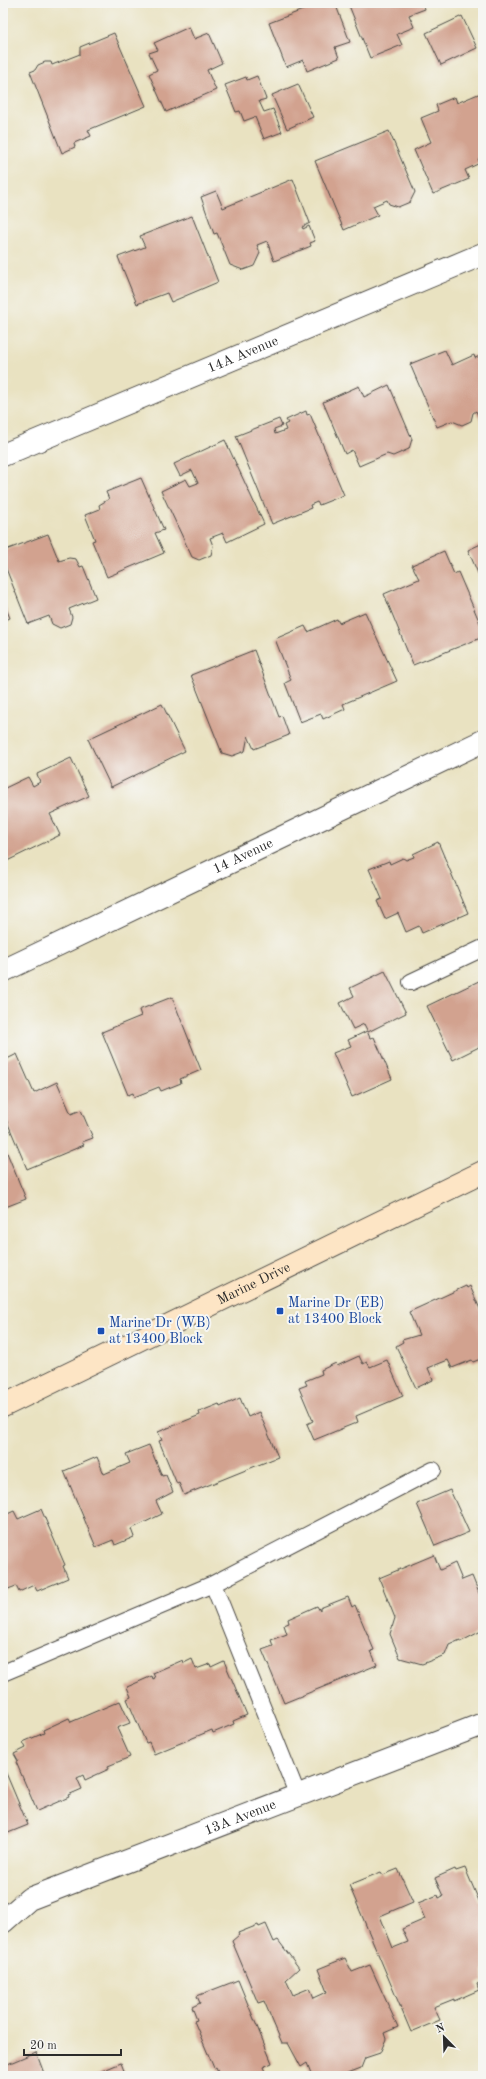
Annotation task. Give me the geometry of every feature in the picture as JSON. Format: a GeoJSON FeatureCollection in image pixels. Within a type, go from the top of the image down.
{"type":"FeatureCollection","features":[{"type":"Feature","properties":{"kind":"street","name":"14A Avenue"},"geometry":{"type":"LineString","coordinates":[[3,455],[483,254]]}},
{"type":"Feature","properties":{"kind":"street","name":"14 Avenue"},"geometry":{"type":"LineString","coordinates":[[3,971],[483,741]]}},
{"type":"Feature","properties":{"kind":"street","name":"Marine Drive"},"geometry":{"type":"LineString","coordinates":[[3,1406],[483,1172]]}},
{"type":"Feature","properties":{"kind":"street","name":"13A Avenue"},"geometry":{"type":"LineString","coordinates":[[3,1922],[29,1899],[483,1724]]}},
{"type":"Feature","properties":{"kind":"lane"},"geometry":{"type":"LineString","coordinates":[[411,982],[483,948]]}},
{"type":"Feature","properties":{"kind":"lane"},"geometry":{"type":"LineString","coordinates":[[3,1673],[213,1584],[433,1470]]}},
{"type":"Feature","properties":{"kind":"lane"},"geometry":{"type":"LineString","coordinates":[[213,1584],[298,1796]]}},
{"type":"Feature","properties":{"kind":"building"},"geometry":{"type":"Polygon","coordinates":[[[321,3],[335,3],[350,42],[335,47],[339,58],[307,71],[303,60],[286,67],[269,23],[321,3]]]}},
{"type":"Feature","properties":{"kind":"building"},"geometry":{"type":"Polygon","coordinates":[[[348,3],[423,3],[425,9],[409,15],[414,27],[397,34],[402,45],[370,58],[348,3]]]}},
{"type":"Feature","properties":{"kind":"building"},"geometry":{"type":"Polygon","coordinates":[[[462,16],[477,48],[441,65],[426,33],[462,16]]]}},
{"type":"Feature","properties":{"kind":"building"},"geometry":{"type":"Polygon","coordinates":[[[189,27],[194,39],[209,33],[222,63],[207,70],[216,90],[166,112],[149,74],[157,70],[149,53],[158,50],[154,43],[189,27]]]}},
{"type":"Feature","properties":{"kind":"building"},"geometry":{"type":"Polygon","coordinates":[[[114,33],[146,106],[88,130],[91,136],[74,143],[75,147],[62,153],[30,72],[35,70],[38,65],[45,62],[51,62],[52,65],[80,54],[80,47],[114,33]]]}},
{"type":"Feature","properties":{"kind":"building"},"geometry":{"type":"Polygon","coordinates":[[[257,76],[266,99],[259,101],[264,112],[273,109],[282,132],[264,139],[255,117],[244,121],[240,111],[236,112],[225,85],[246,77],[247,80],[257,76]]]}},
{"type":"Feature","properties":{"kind":"building"},"geometry":{"type":"Polygon","coordinates":[[[298,84],[313,117],[287,129],[272,95],[298,84]]]}},
{"type":"Feature","properties":{"kind":"building"},"geometry":{"type":"Polygon","coordinates":[[[483,92],[483,157],[478,159],[480,163],[465,170],[469,179],[433,194],[414,150],[431,142],[421,118],[438,111],[436,105],[455,97],[457,103],[483,92]]]}},
{"type":"Feature","properties":{"kind":"building"},"geometry":{"type":"Polygon","coordinates":[[[389,131],[415,192],[410,202],[398,207],[389,204],[387,200],[373,206],[378,215],[344,230],[315,161],[389,131]]]}},
{"type":"Feature","properties":{"kind":"building"},"geometry":{"type":"Polygon","coordinates":[[[293,179],[310,223],[302,227],[303,229],[309,226],[315,241],[310,243],[311,246],[274,261],[267,241],[257,245],[260,253],[254,266],[243,270],[230,265],[217,233],[214,234],[201,197],[216,191],[223,208],[293,179]]]}},
{"type":"Feature","properties":{"kind":"building"},"geometry":{"type":"Polygon","coordinates":[[[192,216],[218,282],[171,302],[167,293],[137,304],[118,257],[145,247],[140,236],[192,216]]]}},
{"type":"Feature","properties":{"kind":"building"},"geometry":{"type":"Polygon","coordinates":[[[445,350],[452,365],[474,355],[475,358],[480,356],[483,363],[483,427],[476,411],[473,413],[471,421],[462,425],[452,421],[437,427],[410,364],[445,350]]]}},
{"type":"Feature","properties":{"kind":"building"},"geometry":{"type":"Polygon","coordinates":[[[389,385],[412,439],[409,449],[393,456],[387,454],[359,466],[352,450],[345,454],[323,402],[359,386],[364,397],[389,385]]]}},
{"type":"Feature","properties":{"kind":"building"},"geometry":{"type":"Polygon","coordinates":[[[306,411],[307,415],[310,414],[344,495],[319,505],[317,502],[310,505],[311,508],[272,524],[236,436],[279,419],[282,426],[274,429],[275,434],[286,430],[284,425],[288,423],[286,420],[306,411]]]}},
{"type":"Feature","properties":{"kind":"building"},"geometry":{"type":"Polygon","coordinates":[[[225,440],[264,524],[227,542],[223,533],[210,538],[213,546],[211,555],[199,560],[192,557],[161,491],[186,479],[190,486],[198,483],[192,470],[180,476],[174,464],[225,440]]]}},
{"type":"Feature","properties":{"kind":"building"},"geometry":{"type":"Polygon","coordinates":[[[141,478],[164,530],[155,533],[164,553],[107,577],[92,541],[95,540],[85,515],[100,509],[99,505],[109,499],[106,492],[141,478]]]}},
{"type":"Feature","properties":{"kind":"building"},"geometry":{"type":"Polygon","coordinates":[[[48,534],[59,561],[69,558],[76,559],[80,567],[83,566],[96,598],[69,609],[72,617],[70,624],[60,628],[52,624],[49,616],[28,624],[3,561],[3,551],[48,534]]]}},
{"type":"Feature","properties":{"kind":"building"},"geometry":{"type":"Polygon","coordinates":[[[483,543],[483,585],[468,550],[483,543]]]}},
{"type":"Feature","properties":{"kind":"building"},"geometry":{"type":"Polygon","coordinates":[[[444,551],[454,574],[458,572],[483,630],[483,637],[413,665],[384,594],[419,579],[412,565],[444,551]]]}},
{"type":"Feature","properties":{"kind":"building"},"geometry":{"type":"Polygon","coordinates":[[[3,601],[10,618],[3,621],[3,601]]]}},
{"type":"Feature","properties":{"kind":"building"},"geometry":{"type":"Polygon","coordinates":[[[365,612],[397,681],[343,704],[345,709],[323,719],[321,714],[300,722],[285,683],[291,680],[275,639],[305,626],[308,632],[337,619],[339,623],[365,612]]]}},
{"type":"Feature","properties":{"kind":"building"},"geometry":{"type":"Polygon","coordinates":[[[254,650],[279,717],[282,716],[289,735],[254,749],[248,736],[245,751],[232,756],[222,753],[191,675],[254,650]]]}},
{"type":"Feature","properties":{"kind":"building"},"geometry":{"type":"Polygon","coordinates":[[[162,704],[185,751],[111,787],[88,739],[162,704]]]}},
{"type":"Feature","properties":{"kind":"building"},"geometry":{"type":"Polygon","coordinates":[[[71,758],[89,796],[50,814],[60,835],[3,863],[3,789],[28,777],[33,786],[40,782],[37,774],[71,758]]]}},
{"type":"Feature","properties":{"kind":"building"},"geometry":{"type":"Polygon","coordinates":[[[438,842],[468,913],[422,933],[419,926],[406,932],[398,913],[385,919],[377,901],[382,899],[369,869],[389,861],[390,864],[403,858],[406,860],[414,857],[413,854],[438,842]]]}},
{"type":"Feature","properties":{"kind":"building"},"geometry":{"type":"Polygon","coordinates":[[[385,971],[406,1013],[368,1032],[364,1024],[353,1029],[340,1003],[354,996],[350,988],[385,971]]]}},
{"type":"Feature","properties":{"kind":"building"},"geometry":{"type":"Polygon","coordinates":[[[483,979],[483,1045],[453,1060],[427,1006],[483,979]]]}},
{"type":"Feature","properties":{"kind":"building"},"geometry":{"type":"Polygon","coordinates":[[[172,997],[201,1070],[180,1079],[181,1083],[161,1091],[159,1087],[134,1097],[133,1093],[128,1095],[102,1032],[141,1016],[139,1010],[172,997]]]}},
{"type":"Feature","properties":{"kind":"building"},"geometry":{"type":"Polygon","coordinates":[[[367,1031],[370,1038],[374,1037],[392,1079],[352,1097],[333,1053],[351,1046],[348,1040],[367,1031]]]}},
{"type":"Feature","properties":{"kind":"building"},"geometry":{"type":"Polygon","coordinates":[[[17,1054],[34,1093],[57,1082],[71,1114],[81,1110],[93,1138],[82,1142],[84,1145],[27,1169],[3,1112],[3,1061],[17,1054]]]}},
{"type":"Feature","properties":{"kind":"building"},"geometry":{"type":"Polygon","coordinates":[[[3,1143],[26,1199],[3,1208],[3,1143]]]}},
{"type":"Feature","properties":{"kind":"building"},"geometry":{"type":"Polygon","coordinates":[[[466,1286],[467,1288],[470,1286],[483,1316],[483,1358],[473,1362],[472,1360],[452,1368],[448,1360],[428,1368],[433,1380],[416,1388],[396,1346],[403,1342],[402,1340],[419,1335],[409,1312],[466,1286]]]}},
{"type":"Feature","properties":{"kind":"building"},"geometry":{"type":"Polygon","coordinates":[[[359,1356],[363,1364],[367,1362],[370,1367],[387,1360],[403,1396],[356,1416],[358,1422],[314,1440],[307,1424],[313,1421],[299,1388],[307,1385],[305,1381],[322,1374],[321,1370],[336,1363],[337,1366],[359,1356]]]}},
{"type":"Feature","properties":{"kind":"building"},"geometry":{"type":"Polygon","coordinates":[[[240,1398],[248,1417],[259,1412],[278,1457],[184,1495],[179,1483],[177,1484],[159,1441],[162,1440],[158,1432],[200,1415],[199,1412],[219,1404],[220,1407],[240,1398]]]}},
{"type":"Feature","properties":{"kind":"building"},"geometry":{"type":"Polygon","coordinates":[[[149,1445],[162,1476],[166,1475],[173,1492],[156,1501],[162,1514],[131,1529],[134,1537],[115,1545],[113,1540],[96,1547],[64,1471],[97,1457],[104,1474],[130,1463],[126,1454],[149,1445]]]}},
{"type":"Feature","properties":{"kind":"building"},"geometry":{"type":"Polygon","coordinates":[[[450,1490],[469,1532],[435,1546],[417,1504],[450,1490]]]}},
{"type":"Feature","properties":{"kind":"building"},"geometry":{"type":"Polygon","coordinates":[[[41,1509],[65,1565],[63,1566],[68,1578],[37,1591],[34,1585],[19,1592],[16,1586],[3,1591],[3,1516],[14,1511],[18,1519],[41,1509]]]}},
{"type":"Feature","properties":{"kind":"building"},"geometry":{"type":"Polygon","coordinates":[[[434,1555],[440,1570],[455,1563],[462,1580],[472,1576],[483,1603],[483,1630],[460,1642],[460,1640],[449,1645],[445,1655],[422,1664],[400,1658],[390,1634],[395,1618],[379,1578],[434,1555]]]}},
{"type":"Feature","properties":{"kind":"building"},"geometry":{"type":"Polygon","coordinates":[[[348,1597],[352,1607],[355,1605],[374,1650],[371,1651],[377,1665],[284,1703],[262,1650],[273,1646],[271,1640],[287,1634],[284,1625],[289,1623],[288,1619],[317,1606],[320,1611],[320,1608],[348,1597]]]}},
{"type":"Feature","properties":{"kind":"building"},"geometry":{"type":"Polygon","coordinates":[[[192,1659],[196,1669],[210,1664],[211,1667],[224,1661],[247,1715],[233,1721],[234,1724],[213,1733],[212,1730],[154,1754],[149,1742],[146,1743],[127,1699],[131,1697],[127,1687],[152,1676],[153,1679],[155,1678],[153,1673],[183,1660],[184,1663],[192,1659]]]}},
{"type":"Feature","properties":{"kind":"building"},"geometry":{"type":"Polygon","coordinates":[[[120,1701],[130,1723],[117,1728],[130,1757],[108,1766],[109,1769],[85,1780],[83,1775],[77,1778],[82,1789],[68,1795],[69,1797],[37,1811],[14,1754],[26,1748],[23,1742],[44,1733],[43,1730],[69,1718],[71,1722],[120,1701]]]}},
{"type":"Feature","properties":{"kind":"building"},"geometry":{"type":"Polygon","coordinates":[[[3,1766],[28,1825],[3,1835],[3,1766]]]}},
{"type":"Feature","properties":{"kind":"building"},"geometry":{"type":"Polygon","coordinates":[[[465,1868],[480,1903],[482,1902],[483,1904],[483,1981],[477,1984],[479,1990],[454,2001],[454,1999],[434,2007],[440,2020],[411,2032],[349,1885],[381,1872],[383,1875],[398,1869],[413,1902],[380,1916],[393,1948],[408,1942],[402,1929],[425,1919],[418,1903],[438,1895],[439,1898],[443,1896],[435,1878],[455,1869],[456,1871],[465,1868]]]}},
{"type":"Feature","properties":{"kind":"building"},"geometry":{"type":"Polygon","coordinates":[[[266,1924],[274,1942],[278,1940],[299,1968],[286,1980],[293,1995],[310,1988],[314,1998],[327,1992],[318,1969],[345,1958],[352,1972],[370,1965],[398,2027],[384,2033],[386,2039],[380,2053],[365,2058],[361,2068],[348,2073],[348,2076],[312,2076],[307,2063],[301,2067],[288,2043],[282,2043],[264,2001],[258,2003],[232,1941],[239,1935],[238,1933],[258,1925],[259,1927],[266,1924]]]}},
{"type":"Feature","properties":{"kind":"building"},"geometry":{"type":"Polygon","coordinates":[[[238,1980],[272,2063],[263,2067],[267,2076],[220,2076],[216,2067],[214,2068],[194,2021],[197,2020],[192,2007],[200,2003],[197,1996],[238,1980]]]}},
{"type":"Feature","properties":{"kind":"building"},"geometry":{"type":"Polygon","coordinates":[[[36,2052],[45,2076],[3,2076],[3,2066],[36,2052]]]}},
{"type":"Feature","properties":{"kind":"building"},"geometry":{"type":"Polygon","coordinates":[[[121,2063],[126,2076],[90,2076],[121,2063]]]}},
{"type":"Feature","properties":{"kind":"place","name":"Marine Dr (EB) at 13400 Block"},"geometry":{"type":"Point","coordinates":[280,1311]}},
{"type":"Feature","properties":{"kind":"place","name":"Marine Dr (WB) at 13400 Block"},"geometry":{"type":"Point","coordinates":[101,1331]}}]}
